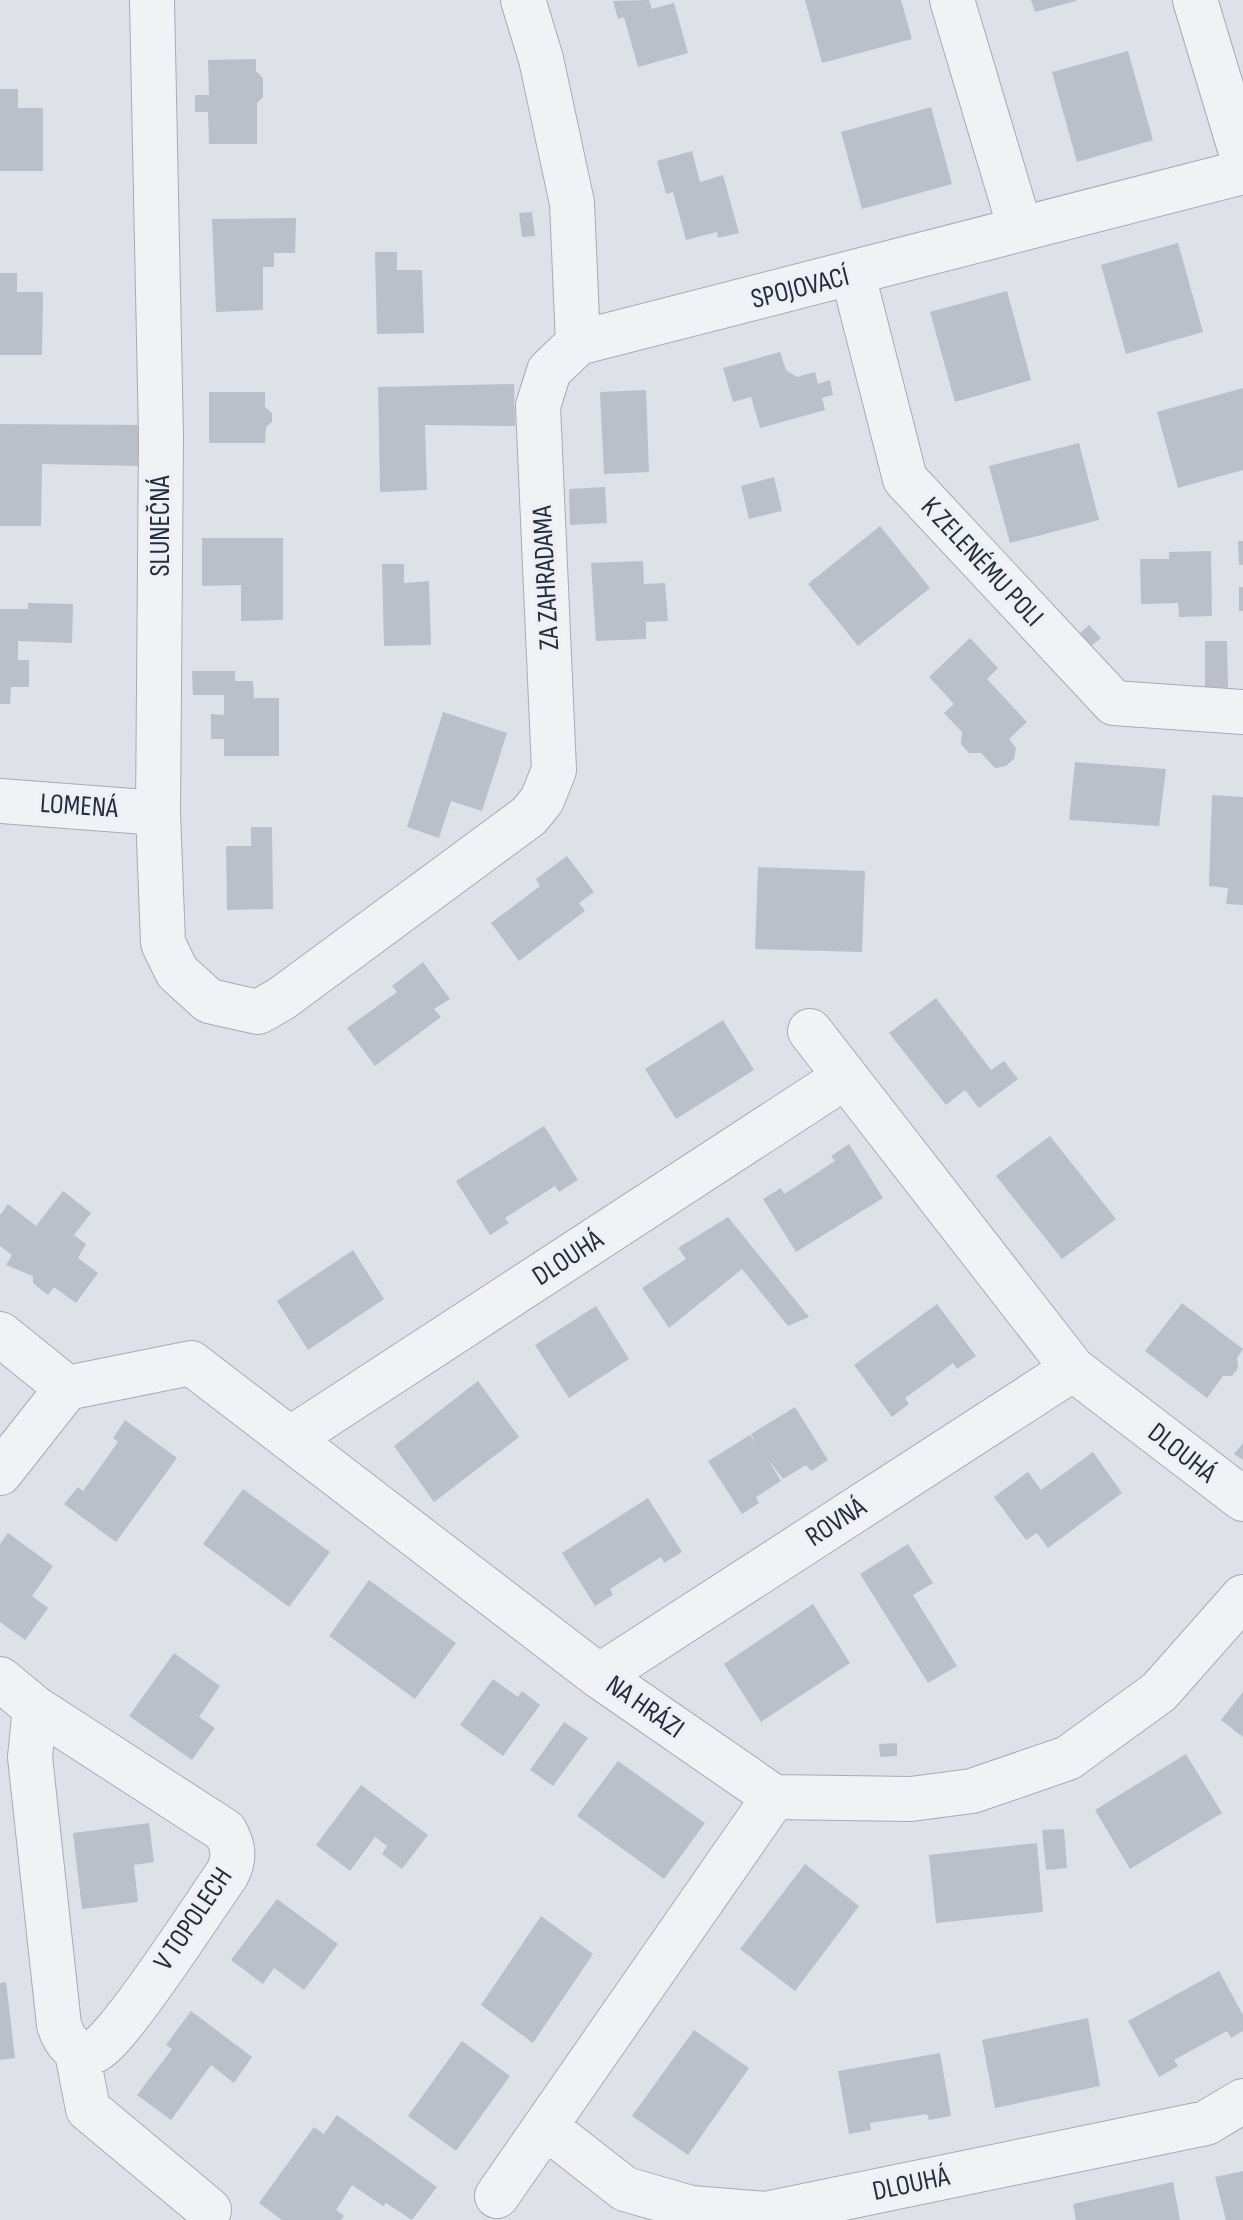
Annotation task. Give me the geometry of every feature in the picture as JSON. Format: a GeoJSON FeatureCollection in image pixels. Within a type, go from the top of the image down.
{"type":"FeatureCollection","features":[{"type":"Feature","properties":{"kind":"street","name":"SLUNEČNÁ"},"geometry":{"type":"LineString","coordinates":[[152,0],[161,437],[158,813],[163,943],[168,958],[196,992],[209,1001],[240,1010]]}},
{"type":"Feature","properties":{"kind":"street"},"geometry":{"type":"LineString","coordinates":[[523,0],[541,59],[572,203],[578,343]]}},
{"type":"Feature","properties":{"kind":"street"},"geometry":{"type":"LineString","coordinates":[[952,0],[1020,228]]}},
{"type":"Feature","properties":{"kind":"street"},"geometry":{"type":"LineString","coordinates":[[1195,0],[1243,159]]}},
{"type":"Feature","properties":{"kind":"street","name":"SPOJOVACÍ"},"geometry":{"type":"LineString","coordinates":[[578,343],[853,275],[1020,228],[1243,172]]}},
{"type":"Feature","properties":{"kind":"street","name":"K ZELENÉMU POLI"},"geometry":{"type":"LineString","coordinates":[[853,275],[905,479],[1114,703],[1243,712]]}},
{"type":"Feature","properties":{"kind":"street","name":"ZA ZAHRADAMA"},"geometry":{"type":"LineString","coordinates":[[240,1010],[258,1012],[281,999],[514,828],[542,800],[554,770],[556,753],[538,406],[549,371],[578,343]]}},
{"type":"Feature","properties":{"kind":"street","name":"LOMENÁ"},"geometry":{"type":"LineString","coordinates":[[0,801],[158,813]]}},
{"type":"Feature","properties":{"kind":"street","name":"DLOUHÁ"},"geometry":{"type":"LineString","coordinates":[[810,1031],[1073,1369],[1243,1499]]}},
{"type":"Feature","properties":{"kind":"street","name":"DLOUHÁ"},"geometry":{"type":"LineString","coordinates":[[290,1439],[845,1077]]}},
{"type":"Feature","properties":{"kind":"street"},"geometry":{"type":"LineString","coordinates":[[0,1334],[67,1388],[0,1473]]}},
{"type":"Feature","properties":{"kind":"street","name":"NA HRÁZI"},"geometry":{"type":"LineString","coordinates":[[67,1388],[191,1363],[599,1676],[774,1797]]}},
{"type":"Feature","properties":{"kind":"street","name":"ROVNÁ"},"geometry":{"type":"LineString","coordinates":[[599,1676],[1073,1369]]}},
{"type":"Feature","properties":{"kind":"street"},"geometry":{"type":"LineString","coordinates":[[497,2196],[774,1797],[911,1799],[972,1791],[1068,1758],[1159,1692],[1243,1597]]}},
{"type":"Feature","properties":{"kind":"street","name":"V TOPOLECH"},"geometry":{"type":"LineString","coordinates":[[0,1679],[35,1708],[225,1831],[232,1843],[233,1862],[227,1874],[121,2023],[98,2051],[77,2052]]}},
{"type":"Feature","properties":{"kind":"street"},"geometry":{"type":"LineString","coordinates":[[35,1708],[30,1757],[62,2034],[77,2052],[88,2109],[209,2210]]}},
{"type":"Feature","properties":{"kind":"street","name":"DLOUHÁ"},"geometry":{"type":"LineString","coordinates":[[547,2128],[625,2189],[691,2208],[766,2214],[1206,2123],[1243,2101]]}},
{"type":"Feature","properties":{"kind":"building"},"geometry":{"type":"Polygon","coordinates":[[[649,0],[652,9],[674,3],[688,53],[638,67],[624,17],[618,19],[613,1],[649,0]]]}},
{"type":"Feature","properties":{"kind":"building"},"geometry":{"type":"Polygon","coordinates":[[[805,0],[901,0],[912,39],[822,63],[805,0]]]}},
{"type":"Feature","properties":{"kind":"building"},"geometry":{"type":"Polygon","coordinates":[[[1031,0],[1076,0],[1076,1],[1035,12],[1031,0]]]}},
{"type":"Feature","properties":{"kind":"building"},"geometry":{"type":"Polygon","coordinates":[[[1128,51],[1153,140],[1077,162],[1052,72],[1128,51]]]}},
{"type":"Feature","properties":{"kind":"building"},"geometry":{"type":"Polygon","coordinates":[[[256,59],[256,71],[263,78],[263,97],[257,103],[257,144],[209,144],[208,112],[195,112],[195,95],[209,95],[208,60],[256,59]]]}},
{"type":"Feature","properties":{"kind":"building"},"geometry":{"type":"Polygon","coordinates":[[[0,89],[18,89],[18,108],[43,108],[43,171],[0,171],[0,89]]]}},
{"type":"Feature","properties":{"kind":"building"},"geometry":{"type":"Polygon","coordinates":[[[931,107],[952,184],[862,209],[841,132],[931,107]]]}},
{"type":"Feature","properties":{"kind":"building"},"geometry":{"type":"Polygon","coordinates":[[[692,151],[700,182],[723,175],[739,233],[718,238],[717,232],[686,240],[673,192],[666,194],[657,161],[692,151]]]}},
{"type":"Feature","properties":{"kind":"building"},"geometry":{"type":"Polygon","coordinates":[[[532,212],[535,236],[522,237],[519,213],[532,212]]]}},
{"type":"Feature","properties":{"kind":"building"},"geometry":{"type":"Polygon","coordinates":[[[296,218],[295,253],[274,253],[274,267],[263,267],[263,310],[216,312],[212,219],[296,218]]]}},
{"type":"Feature","properties":{"kind":"building"},"geometry":{"type":"Polygon","coordinates":[[[1178,243],[1203,332],[1126,354],[1101,265],[1178,243]]]}},
{"type":"Feature","properties":{"kind":"building"},"geometry":{"type":"Polygon","coordinates":[[[375,252],[397,252],[397,270],[422,270],[424,333],[377,334],[375,252]]]}},
{"type":"Feature","properties":{"kind":"building"},"geometry":{"type":"Polygon","coordinates":[[[0,273],[17,273],[17,292],[43,292],[42,355],[0,355],[0,273]]]}},
{"type":"Feature","properties":{"kind":"building"},"geometry":{"type":"Polygon","coordinates":[[[1007,291],[1031,380],[955,402],[930,312],[1007,291]]]}},
{"type":"Feature","properties":{"kind":"building"},"geometry":{"type":"Polygon","coordinates":[[[780,352],[786,370],[797,377],[815,372],[818,384],[830,380],[833,395],[822,398],[825,410],[760,428],[751,397],[733,402],[723,368],[780,352]]]}},
{"type":"Feature","properties":{"kind":"building"},"geometry":{"type":"Polygon","coordinates":[[[514,384],[515,426],[425,425],[427,490],[380,492],[378,387],[514,384]]]}},
{"type":"Feature","properties":{"kind":"building"},"geometry":{"type":"Polygon","coordinates":[[[1243,388],[1243,470],[1178,488],[1157,412],[1243,388]]]}},
{"type":"Feature","properties":{"kind":"building"},"geometry":{"type":"Polygon","coordinates":[[[646,390],[649,472],[604,474],[600,392],[646,390]]]}},
{"type":"Feature","properties":{"kind":"building"},"geometry":{"type":"Polygon","coordinates":[[[209,392],[265,392],[265,407],[272,413],[272,422],[266,427],[265,443],[209,443],[209,392]]]}},
{"type":"Feature","properties":{"kind":"building"},"geometry":{"type":"Polygon","coordinates":[[[0,424],[141,425],[141,466],[42,464],[41,526],[0,526],[0,424]]]}},
{"type":"Feature","properties":{"kind":"building"},"geometry":{"type":"Polygon","coordinates":[[[1079,443],[1099,520],[1010,543],[989,466],[1079,443]]]}},
{"type":"Feature","properties":{"kind":"building"},"geometry":{"type":"Polygon","coordinates":[[[774,477],[782,511],[749,519],[741,486],[774,477]]]}},
{"type":"Feature","properties":{"kind":"building"},"geometry":{"type":"Polygon","coordinates":[[[605,487],[607,523],[570,525],[569,489],[605,487]]]}},
{"type":"Feature","properties":{"kind":"building"},"geometry":{"type":"Polygon","coordinates":[[[880,526],[930,588],[858,646],[808,584],[880,526]]]}},
{"type":"Feature","properties":{"kind":"building"},"geometry":{"type":"Polygon","coordinates":[[[202,538],[283,538],[283,620],[241,621],[241,585],[202,586],[202,538]]]}},
{"type":"Feature","properties":{"kind":"building"},"geometry":{"type":"Polygon","coordinates":[[[1238,541],[1243,541],[1243,565],[1239,565],[1238,541]]]}},
{"type":"Feature","properties":{"kind":"building"},"geometry":{"type":"Polygon","coordinates":[[[1211,551],[1212,616],[1179,617],[1178,603],[1141,604],[1140,559],[1169,559],[1169,552],[1211,551]]]}},
{"type":"Feature","properties":{"kind":"building"},"geometry":{"type":"Polygon","coordinates":[[[643,561],[644,584],[665,583],[668,621],[646,622],[646,639],[596,641],[591,563],[643,561]]]}},
{"type":"Feature","properties":{"kind":"building"},"geometry":{"type":"Polygon","coordinates":[[[382,564],[404,564],[404,583],[429,581],[431,645],[384,646],[382,564]]]}},
{"type":"Feature","properties":{"kind":"building"},"geometry":{"type":"Polygon","coordinates":[[[1239,587],[1243,587],[1243,611],[1239,611],[1239,587]]]}},
{"type":"Feature","properties":{"kind":"building"},"geometry":{"type":"Polygon","coordinates":[[[28,603],[73,604],[72,643],[18,641],[18,660],[29,660],[29,687],[11,687],[10,704],[0,704],[0,609],[28,609],[28,603]]]}},
{"type":"Feature","properties":{"kind":"building"},"geometry":{"type":"Polygon","coordinates":[[[1089,625],[1101,638],[1091,646],[1079,634],[1089,625]]]}},
{"type":"Feature","properties":{"kind":"building"},"geometry":{"type":"Polygon","coordinates":[[[970,638],[998,668],[987,679],[1027,722],[1009,739],[1016,748],[1014,759],[1006,766],[995,768],[981,753],[969,753],[961,744],[962,732],[944,713],[954,704],[929,677],[970,638]]]}},
{"type":"Feature","properties":{"kind":"building"},"geometry":{"type":"Polygon","coordinates":[[[1205,641],[1227,641],[1228,688],[1205,687],[1205,641]]]}},
{"type":"Feature","properties":{"kind":"building"},"geometry":{"type":"Polygon","coordinates":[[[192,671],[235,671],[235,681],[253,681],[254,698],[279,698],[279,756],[224,756],[224,739],[211,739],[211,714],[224,715],[224,695],[193,695],[192,671]]]}},
{"type":"Feature","properties":{"kind":"building"},"geometry":{"type":"Polygon","coordinates":[[[443,712],[507,733],[482,811],[451,801],[439,838],[407,827],[443,712]]]}},
{"type":"Feature","properties":{"kind":"building"},"geometry":{"type":"Polygon","coordinates":[[[1075,762],[1166,769],[1159,826],[1069,820],[1075,762]]]}},
{"type":"Feature","properties":{"kind":"building"},"geometry":{"type":"Polygon","coordinates":[[[1212,795],[1243,797],[1243,905],[1226,904],[1228,888],[1209,886],[1212,795]]]}},
{"type":"Feature","properties":{"kind":"building"},"geometry":{"type":"Polygon","coordinates":[[[251,827],[272,827],[273,909],[227,910],[226,846],[251,846],[251,827]]]}},
{"type":"Feature","properties":{"kind":"building"},"geometry":{"type":"Polygon","coordinates":[[[567,856],[594,892],[579,903],[585,911],[519,961],[491,923],[540,886],[536,879],[567,856]]]}},
{"type":"Feature","properties":{"kind":"building"},"geometry":{"type":"Polygon","coordinates":[[[758,867],[865,871],[862,952],[755,949],[758,867]]]}},
{"type":"Feature","properties":{"kind":"building"},"geometry":{"type":"Polygon","coordinates":[[[423,962],[450,999],[434,1009],[441,1017],[375,1066],[347,1028],[397,992],[392,986],[423,962]]]}},
{"type":"Feature","properties":{"kind":"building"},"geometry":{"type":"Polygon","coordinates":[[[936,998],[991,1070],[1004,1061],[1018,1079],[979,1108],[965,1090],[946,1105],[889,1033],[936,998]]]}},
{"type":"Feature","properties":{"kind":"building"},"geometry":{"type":"Polygon","coordinates":[[[723,1020],[754,1070],[676,1119],[645,1069],[723,1020]]]}},
{"type":"Feature","properties":{"kind":"building"},"geometry":{"type":"Polygon","coordinates":[[[544,1126],[578,1180],[559,1192],[555,1186],[505,1218],[509,1223],[490,1235],[456,1181],[544,1126]]]}},
{"type":"Feature","properties":{"kind":"building"},"geometry":{"type":"Polygon","coordinates":[[[1050,1136],[1116,1219],[1062,1259],[996,1176],[1050,1136]]]}},
{"type":"Feature","properties":{"kind":"building"},"geometry":{"type":"Polygon","coordinates":[[[849,1144],[883,1198],[796,1252],[763,1199],[781,1188],[784,1194],[835,1161],[831,1156],[849,1144]]]}},
{"type":"Feature","properties":{"kind":"building"},"geometry":{"type":"Polygon","coordinates":[[[63,1191],[91,1213],[74,1235],[86,1244],[78,1258],[98,1273],[76,1303],[54,1287],[48,1295],[33,1283],[33,1276],[6,1265],[12,1255],[0,1246],[0,1215],[8,1204],[36,1226],[63,1191]]]}},
{"type":"Feature","properties":{"kind":"building"},"geometry":{"type":"Polygon","coordinates":[[[728,1217],[809,1317],[788,1326],[742,1269],[669,1328],[642,1288],[686,1259],[678,1248],[728,1217]]]}},
{"type":"Feature","properties":{"kind":"building"},"geometry":{"type":"Polygon","coordinates":[[[353,1250],[384,1299],[308,1350],[277,1301],[353,1250]]]}},
{"type":"Feature","properties":{"kind":"building"},"geometry":{"type":"Polygon","coordinates":[[[1182,1303],[1243,1349],[1237,1358],[1238,1368],[1232,1376],[1223,1376],[1207,1398],[1145,1351],[1182,1303]]]}},
{"type":"Feature","properties":{"kind":"building"},"geometry":{"type":"Polygon","coordinates":[[[937,1304],[976,1356],[957,1369],[953,1363],[905,1398],[909,1404],[892,1417],[854,1365],[937,1304]]]}},
{"type":"Feature","properties":{"kind":"building"},"geometry":{"type":"Polygon","coordinates":[[[596,1306],[629,1359],[569,1398],[535,1345],[596,1306]]]}},
{"type":"Feature","properties":{"kind":"building"},"geometry":{"type":"Polygon","coordinates":[[[478,1381],[519,1437],[434,1502],[394,1446],[478,1381]]]}},
{"type":"Feature","properties":{"kind":"building"},"geometry":{"type":"Polygon","coordinates":[[[795,1407],[828,1460],[811,1471],[806,1465],[783,1479],[768,1459],[781,1481],[756,1497],[759,1503],[742,1514],[708,1461],[750,1435],[756,1443],[751,1434],[795,1407]]]}},
{"type":"Feature","properties":{"kind":"building"},"geometry":{"type":"Polygon","coordinates":[[[125,1420],[177,1458],[116,1542],[64,1504],[78,1487],[83,1491],[118,1442],[113,1438],[125,1420]]]}},
{"type":"Feature","properties":{"kind":"building"},"geometry":{"type":"Polygon","coordinates":[[[1243,1443],[1243,1460],[1234,1454],[1243,1443]]]}},
{"type":"Feature","properties":{"kind":"building"},"geometry":{"type":"Polygon","coordinates":[[[1093,1452],[1122,1493],[1048,1548],[1037,1533],[1026,1540],[994,1497],[1028,1472],[1041,1490],[1093,1452]]]}},
{"type":"Feature","properties":{"kind":"building"},"geometry":{"type":"Polygon","coordinates":[[[243,1489],[330,1552],[289,1607],[203,1544],[243,1489]]]}},
{"type":"Feature","properties":{"kind":"building"},"geometry":{"type":"Polygon","coordinates":[[[648,1498],[682,1552],[664,1563],[661,1557],[610,1589],[613,1595],[595,1606],[562,1553],[648,1498]]]}},
{"type":"Feature","properties":{"kind":"building"},"geometry":{"type":"Polygon","coordinates":[[[8,1533],[53,1566],[32,1596],[48,1608],[25,1640],[0,1622],[0,1544],[8,1533]]]}},
{"type":"Feature","properties":{"kind":"building"},"geometry":{"type":"Polygon","coordinates":[[[908,1544],[933,1583],[913,1595],[957,1666],[928,1683],[860,1574],[908,1544]]]}},
{"type":"Feature","properties":{"kind":"building"},"geometry":{"type":"Polygon","coordinates":[[[369,1580],[456,1643],[415,1699],[329,1636],[369,1580]]]}},
{"type":"Feature","properties":{"kind":"building"},"geometry":{"type":"Polygon","coordinates":[[[813,1604],[850,1663],[761,1722],[724,1664],[813,1604]]]}},
{"type":"Feature","properties":{"kind":"building"},"geometry":{"type":"Polygon","coordinates":[[[174,1653],[220,1686],[199,1717],[215,1728],[192,1760],[129,1716],[174,1653]]]}},
{"type":"Feature","properties":{"kind":"building"},"geometry":{"type":"Polygon","coordinates":[[[493,1679],[518,1697],[522,1691],[540,1705],[503,1756],[460,1725],[493,1679]]]}},
{"type":"Feature","properties":{"kind":"building"},"geometry":{"type":"Polygon","coordinates":[[[1243,1692],[1243,1737],[1221,1720],[1243,1692]]]}},
{"type":"Feature","properties":{"kind":"building"},"geometry":{"type":"Polygon","coordinates":[[[564,1722],[588,1738],[553,1786],[530,1770],[564,1722]]]}},
{"type":"Feature","properties":{"kind":"building"},"geometry":{"type":"Polygon","coordinates":[[[897,1743],[897,1756],[880,1757],[879,1744],[897,1743]]]}},
{"type":"Feature","properties":{"kind":"building"},"geometry":{"type":"Polygon","coordinates":[[[1186,1754],[1222,1813],[1130,1869],[1095,1810],[1186,1754]]]}},
{"type":"Feature","properties":{"kind":"building"},"geometry":{"type":"Polygon","coordinates":[[[618,1761],[705,1823],[664,1879],[577,1816],[618,1761]]]}},
{"type":"Feature","properties":{"kind":"building"},"geometry":{"type":"Polygon","coordinates":[[[361,1785],[428,1835],[402,1869],[382,1854],[387,1846],[375,1837],[350,1871],[316,1845],[361,1785]]]}},
{"type":"Feature","properties":{"kind":"building"},"geometry":{"type":"Polygon","coordinates":[[[149,1823],[154,1862],[134,1865],[138,1902],[82,1909],[73,1833],[149,1823]]]}},
{"type":"Feature","properties":{"kind":"building"},"geometry":{"type":"Polygon","coordinates":[[[1064,1829],[1067,1868],[1046,1870],[1042,1830],[1064,1829]]]}},
{"type":"Feature","properties":{"kind":"building"},"geometry":{"type":"Polygon","coordinates":[[[1037,1843],[1043,1912],[936,1923],[929,1855],[1037,1843]]]}},
{"type":"Feature","properties":{"kind":"building"},"geometry":{"type":"Polygon","coordinates":[[[805,1864],[859,1906],[795,1991],[740,1949],[805,1864]]]}},
{"type":"Feature","properties":{"kind":"building"},"geometry":{"type":"Polygon","coordinates":[[[277,1899],[338,1944],[304,1990],[274,1968],[263,1984],[231,1960],[277,1899]]]}},
{"type":"Feature","properties":{"kind":"building"},"geometry":{"type":"Polygon","coordinates":[[[541,1916],[593,1954],[533,2043],[481,2005],[541,1916]]]}},
{"type":"Feature","properties":{"kind":"building"},"geometry":{"type":"Polygon","coordinates":[[[1219,1971],[1243,2015],[1243,2031],[1231,2038],[1227,2031],[1174,2060],[1178,2066],[1159,2077],[1128,2021],[1219,1971]]]}},
{"type":"Feature","properties":{"kind":"building"},"geometry":{"type":"Polygon","coordinates":[[[6,1982],[15,2058],[0,2060],[0,1983],[6,1982]]]}},
{"type":"Feature","properties":{"kind":"building"},"geometry":{"type":"Polygon","coordinates":[[[191,2011],[252,2057],[234,2083],[211,2065],[171,2120],[137,2095],[172,2049],[166,2045],[191,2011]]]}},
{"type":"Feature","properties":{"kind":"building"},"geometry":{"type":"Polygon","coordinates":[[[1088,2018],[1100,2086],[995,2108],[982,2040],[1088,2018]]]}},
{"type":"Feature","properties":{"kind":"building"},"geometry":{"type":"Polygon","coordinates":[[[694,2030],[749,2068],[688,2155],[632,2116],[694,2030]]]}},
{"type":"Feature","properties":{"kind":"building"},"geometry":{"type":"Polygon","coordinates":[[[462,2041],[510,2076],[456,2151],[408,2116],[462,2041]]]}},
{"type":"Feature","properties":{"kind":"building"},"geometry":{"type":"Polygon","coordinates":[[[940,2053],[951,2116],[929,2120],[927,2114],[870,2123],[871,2130],[849,2134],[838,2071],[940,2053]]]}},
{"type":"Feature","properties":{"kind":"building"},"geometry":{"type":"Polygon","coordinates":[[[337,2115],[437,2187],[412,2220],[386,2203],[383,2206],[352,2185],[336,2210],[344,2216],[341,2220],[282,2220],[259,2203],[314,2127],[324,2134],[337,2115]]]}},
{"type":"Feature","properties":{"kind":"building"},"geometry":{"type":"Polygon","coordinates":[[[1243,2171],[1243,2220],[1226,2220],[1215,2177],[1243,2171]]]}},
{"type":"Feature","properties":{"kind":"building"},"geometry":{"type":"Polygon","coordinates":[[[1173,2182],[1180,2220],[1076,2220],[1073,2204],[1173,2182]]]}}]}
